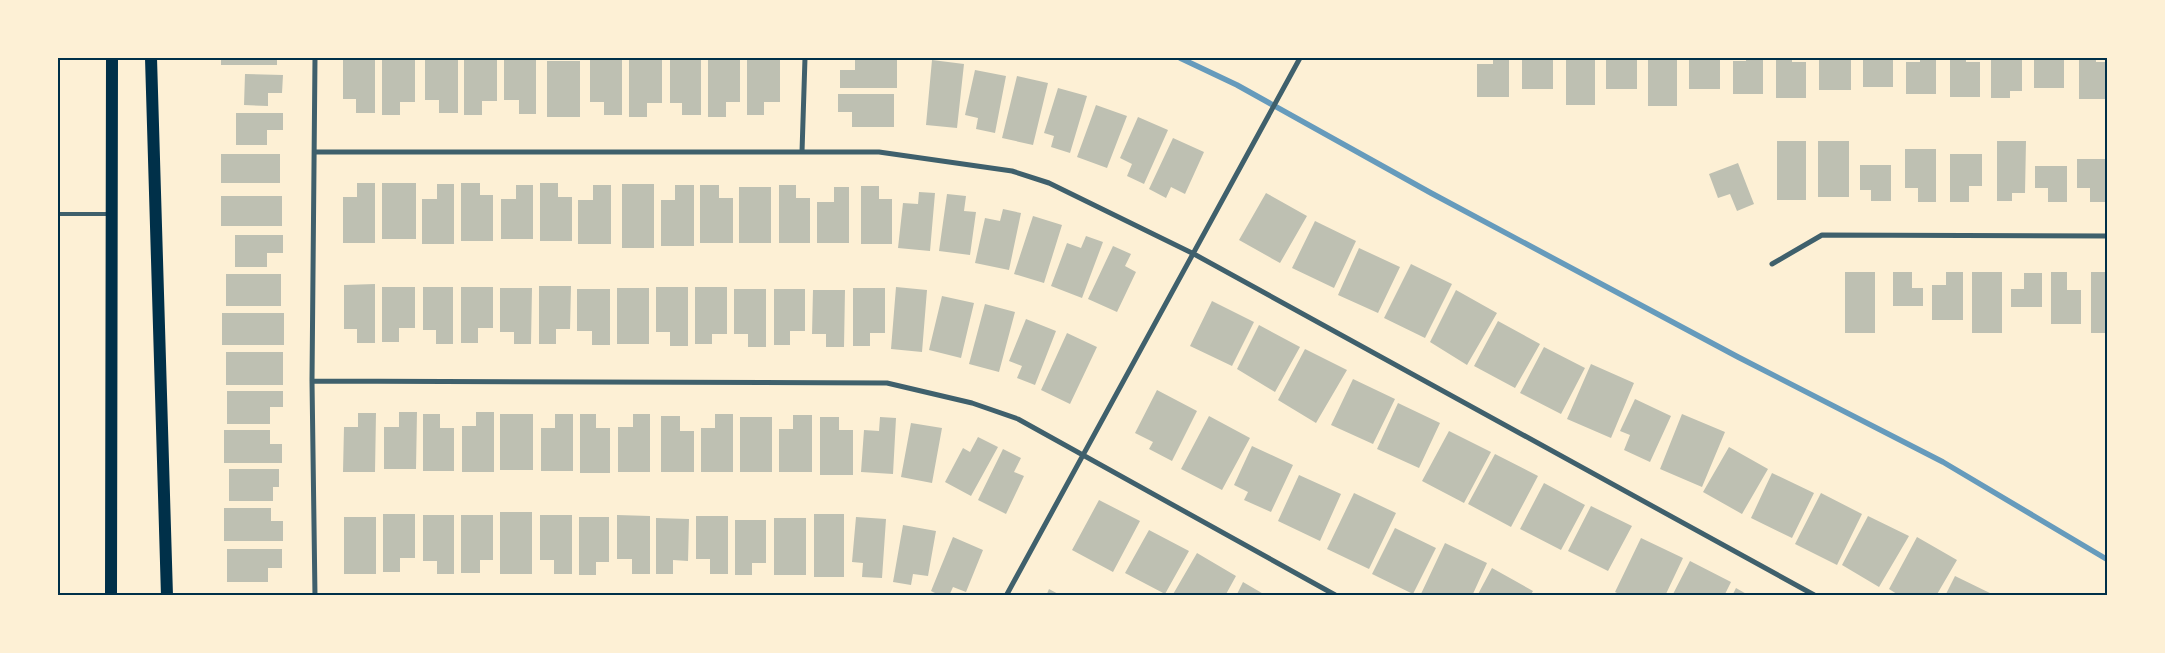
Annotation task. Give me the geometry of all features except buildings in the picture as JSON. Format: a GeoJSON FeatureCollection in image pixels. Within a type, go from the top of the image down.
{"type":"FeatureCollection","features":[{"type":"Feature","properties":{"kind":"main road"},"geometry":{"type":"LineString","coordinates":[[111,596],[112,58]]}},
{"type":"Feature","properties":{"kind":"main road"},"geometry":{"type":"LineString","coordinates":[[151,58],[167,596]]}},
{"type":"Feature","properties":{"kind":"street"},"geometry":{"type":"LineString","coordinates":[[315,58],[312,381],[315,596]]}},
{"type":"Feature","properties":{"kind":"street"},"geometry":{"type":"LineString","coordinates":[[802,152],[805,58]]}},
{"type":"Feature","properties":{"kind":"street"},"geometry":{"type":"LineString","coordinates":[[1006,596],[1300,58]]}},
{"type":"Feature","properties":{"kind":"street"},"geometry":{"type":"LineString","coordinates":[[315,152],[879,152],[1012,172],[1049,182],[1194,254],[1816,596]]}},
{"type":"Feature","properties":{"kind":"street"},"geometry":{"type":"LineString","coordinates":[[1772,264],[1822,235],[2108,236]]}},
{"type":"Feature","properties":{"kind":"street"},"geometry":{"type":"LineString","coordinates":[[312,381],[887,383],[972,403],[1018,418],[1083,456],[1337,596]]}},
{"type":"Feature","properties":{"kind":"lane"},"geometry":{"type":"LineString","coordinates":[[58,214],[111,214]]}},
{"type":"Feature","properties":{"kind":"waterway"},"geometry":{"type":"LineString","coordinates":[[1180,58],[1237,85],[1431,193],[1738,357],[1943,462],[2108,560]]}}]}
